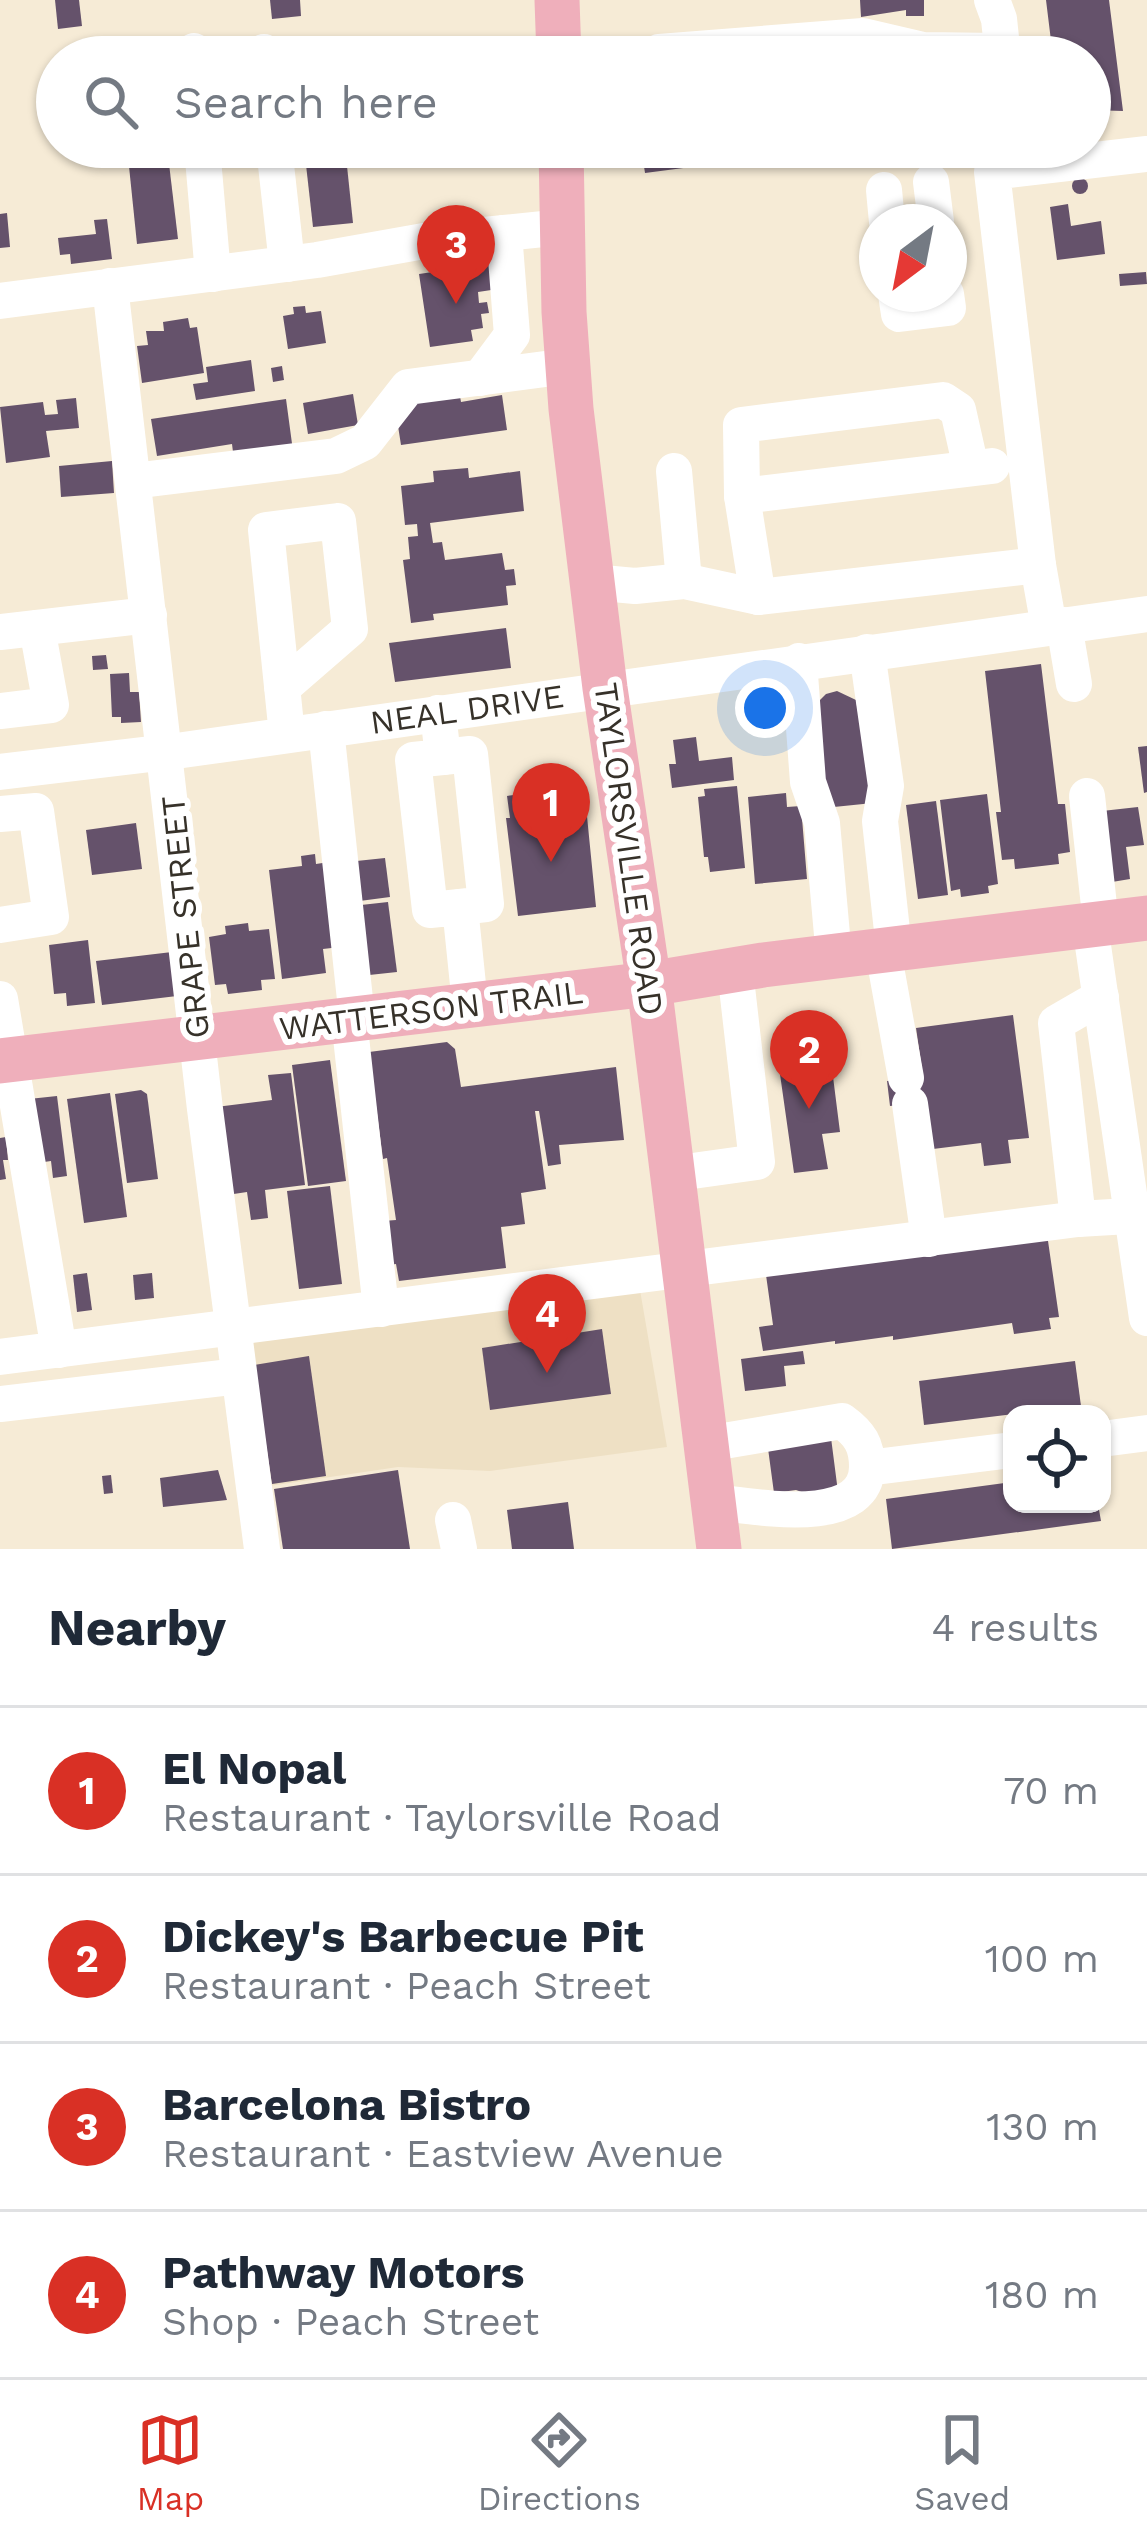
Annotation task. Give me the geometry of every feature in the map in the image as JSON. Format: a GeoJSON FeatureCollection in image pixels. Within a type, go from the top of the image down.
{"type":"FeatureCollection","features":[{"type":"Feature","properties":{"kind":"main road"},"geometry":{"type":"LineString","coordinates":[[557,0],[558,36]]}},
{"type":"Feature","properties":{"kind":"main road","name":"TAYLORSVILLE ROAD"},"geometry":{"type":"LineString","coordinates":[[562,168],[567,348],[592,582],[650,984],[719,1549]]}},
{"type":"Feature","properties":{"kind":"main road","name":"WATTERSON TRAIL"},"geometry":{"type":"LineString","coordinates":[[4,1061],[650,984],[1147,918]]}},
{"type":"Feature","properties":{"kind":"street"},"geometry":{"type":"LineString","coordinates":[[992,0],[1000,36]]}},
{"type":"Feature","properties":{"kind":"street"},"geometry":{"type":"LineString","coordinates":[[1111,158],[1147,154]]}},
{"type":"Feature","properties":{"kind":"street"},"geometry":{"type":"LineString","coordinates":[[204,168],[213,274]]}},
{"type":"Feature","properties":{"kind":"street"},"geometry":{"type":"LineString","coordinates":[[276,168],[287,264]]}},
{"type":"Feature","properties":{"kind":"street"},"geometry":{"type":"LineString","coordinates":[[1026,168],[992,172],[1038,565],[1074,684]]}},
{"type":"Feature","properties":{"kind":"street"},"geometry":{"type":"LineString","coordinates":[[931,182],[934,204]]}},
{"type":"Feature","properties":{"kind":"street"},"geometry":{"type":"LineString","coordinates":[[0,302],[424,241],[563,227]]}},
{"type":"Feature","properties":{"kind":"street"},"geometry":{"type":"LineString","coordinates":[[481,378],[511,317],[504,233]]}},
{"type":"Feature","properties":{"kind":"street","name":"GRAPE STREET"},"geometry":{"type":"LineString","coordinates":[[110,286],[262,1549]]}},
{"type":"Feature","properties":{"kind":"street"},"geometry":{"type":"LineString","coordinates":[[511,317],[567,348]]}},
{"type":"Feature","properties":{"kind":"street"},"geometry":{"type":"LineString","coordinates":[[133,481],[356,450],[408,387],[481,378],[567,348]]}},
{"type":"Feature","properties":{"kind":"street"},"geometry":{"type":"LineString","coordinates":[[758,597],[742,496],[741,425],[943,400],[958,410],[971,468]]}},
{"type":"Feature","properties":{"kind":"street"},"geometry":{"type":"LineString","coordinates":[[742,496],[1025,462]]}},
{"type":"Feature","properties":{"kind":"street"},"geometry":{"type":"LineString","coordinates":[[674,471],[684,581]]}},
{"type":"Feature","properties":{"kind":"street"},"geometry":{"type":"LineString","coordinates":[[282,688],[350,629],[338,521],[266,530],[282,688],[287,735]]}},
{"type":"Feature","properties":{"kind":"street"},"geometry":{"type":"LineString","coordinates":[[592,582],[635,586],[684,581],[758,597],[1038,565]]}},
{"type":"Feature","properties":{"kind":"street","name":"NEAL DRIVE"},"geometry":{"type":"LineString","coordinates":[[0,772],[1147,614]]}},
{"type":"Feature","properties":{"kind":"street"},"geometry":{"type":"LineString","coordinates":[[0,632],[149,615]]}},
{"type":"Feature","properties":{"kind":"street"},"geometry":{"type":"LineString","coordinates":[[0,711],[51,705],[37,628]]}},
{"type":"Feature","properties":{"kind":"street"},"geometry":{"type":"LineString","coordinates":[[867,652],[886,786],[880,821],[889,950],[929,1239]]}},
{"type":"Feature","properties":{"kind":"street"},"geometry":{"type":"LineString","coordinates":[[800,661],[808,782],[822,824],[834,957]]}},
{"type":"Feature","properties":{"kind":"street"},"geometry":{"type":"LineString","coordinates":[[438,713],[443,758]]}},
{"type":"Feature","properties":{"kind":"street"},"geometry":{"type":"LineString","coordinates":[[326,729],[381,1310]]}},
{"type":"Feature","properties":{"kind":"street"},"geometry":{"type":"LineString","coordinates":[[470,754],[486,904],[430,910],[413,760],[443,758],[470,754]]}},
{"type":"Feature","properties":{"kind":"street"},"geometry":{"type":"LineString","coordinates":[[1087,796],[1101,997],[1141,1216],[1147,1318]]}},
{"type":"Feature","properties":{"kind":"street"},"geometry":{"type":"LineString","coordinates":[[0,814],[36,811],[51,917],[0,925]]}},
{"type":"Feature","properties":{"kind":"street"},"geometry":{"type":"LineString","coordinates":[[460,907],[470,1004]]}},
{"type":"Feature","properties":{"kind":"street"},"geometry":{"type":"LineString","coordinates":[[671,1174],[757,1162],[735,970]]}},
{"type":"Feature","properties":{"kind":"street"},"geometry":{"type":"LineString","coordinates":[[1078,1219],[1056,1023],[1101,997]]}},
{"type":"Feature","properties":{"kind":"street"},"geometry":{"type":"LineString","coordinates":[[0,999],[4,1061],[18,1099],[58,1350]]}},
{"type":"Feature","properties":{"kind":"street"},"geometry":{"type":"LineString","coordinates":[[0,1357],[1078,1219],[1141,1216]]}},
{"type":"Feature","properties":{"kind":"street"},"geometry":{"type":"LineString","coordinates":[[0,1404],[238,1376]]}},
{"type":"Feature","properties":{"kind":"street"},"geometry":{"type":"LineString","coordinates":[[706,1444],[842,1421],[859,1433],[867,1453],[862,1492],[848,1504],[785,1508],[713,1502]]}},
{"type":"Feature","properties":{"kind":"street"},"geometry":{"type":"LineString","coordinates":[[1111,1438],[1147,1433]]}},
{"type":"Feature","properties":{"kind":"street"},"geometry":{"type":"LineString","coordinates":[[866,1468],[1003,1451]]}},
{"type":"Feature","properties":{"kind":"shaded area"},"geometry":{"type":"Polygon","coordinates":[[[640,1290],[667,1447],[490,1471],[398,1467],[269,1486],[247,1338],[528,1304],[533,1330],[584,1322],[581,1297],[640,1290]]]}},
{"type":"Feature","properties":{"kind":"building"},"geometry":{"type":"Polygon","coordinates":[[[55,0],[79,0],[82,26],[58,29],[55,0]]]}},
{"type":"Feature","properties":{"kind":"building"},"geometry":{"type":"Polygon","coordinates":[[[270,0],[300,0],[301,16],[272,19],[270,0]]]}},
{"type":"Feature","properties":{"kind":"building"},"geometry":{"type":"Polygon","coordinates":[[[860,0],[924,0],[924,16],[906,16],[906,10],[861,17],[860,0]]]}},
{"type":"Feature","properties":{"kind":"building"},"geometry":{"type":"Polygon","coordinates":[[[1046,0],[1109,0],[1123,111],[1111,111],[1111,36],[1050,36],[1046,0]]]}},
{"type":"Feature","properties":{"kind":"building"},"geometry":{"type":"Polygon","coordinates":[[[129,168],[170,168],[178,239],[137,244],[129,168]]]}},
{"type":"Feature","properties":{"kind":"building"},"geometry":{"type":"Polygon","coordinates":[[[306,168],[347,168],[353,223],[313,227],[306,168]]]}},
{"type":"Feature","properties":{"kind":"building"},"geometry":{"type":"Polygon","coordinates":[[[644,168],[683,168],[645,173],[644,168]]]}},
{"type":"Feature","properties":{"kind":"building"},"geometry":{"type":"Polygon","coordinates":[[[1080,178],[1088,186],[1080,194],[1072,186],[1080,178]]]}},
{"type":"Feature","properties":{"kind":"building"},"geometry":{"type":"Polygon","coordinates":[[[1068,204],[1071,226],[1101,221],[1105,254],[1057,260],[1050,207],[1068,204]]]}},
{"type":"Feature","properties":{"kind":"building"},"geometry":{"type":"Polygon","coordinates":[[[7,213],[10,247],[0,248],[0,214],[7,213]]]}},
{"type":"Feature","properties":{"kind":"building"},"geometry":{"type":"Polygon","coordinates":[[[107,219],[112,259],[71,264],[70,254],[60,255],[58,238],[96,234],[94,220],[107,219]]]}},
{"type":"Feature","properties":{"kind":"building"},"geometry":{"type":"Polygon","coordinates":[[[494,263],[498,289],[478,292],[479,303],[487,302],[489,313],[481,314],[483,328],[471,330],[473,341],[430,347],[419,274],[494,263]]]}},
{"type":"Feature","properties":{"kind":"building"},"geometry":{"type":"Polygon","coordinates":[[[1146,272],[1147,284],[1120,286],[1119,274],[1146,272]]]}},
{"type":"Feature","properties":{"kind":"building"},"geometry":{"type":"Polygon","coordinates":[[[305,306],[306,313],[321,311],[326,343],[288,349],[283,316],[294,314],[293,307],[305,306]]]}},
{"type":"Feature","properties":{"kind":"building"},"geometry":{"type":"Polygon","coordinates":[[[188,318],[190,328],[197,327],[204,373],[142,383],[137,346],[148,345],[146,331],[164,331],[163,322],[188,318]]]}},
{"type":"Feature","properties":{"kind":"building"},"geometry":{"type":"Polygon","coordinates":[[[251,360],[255,391],[196,400],[193,384],[208,382],[206,367],[251,360]]]}},
{"type":"Feature","properties":{"kind":"building"},"geometry":{"type":"Polygon","coordinates":[[[282,366],[284,380],[273,382],[271,368],[282,366]]]}},
{"type":"Feature","properties":{"kind":"building"},"geometry":{"type":"Polygon","coordinates":[[[353,394],[358,425],[308,434],[303,403],[353,394]]]}},
{"type":"Feature","properties":{"kind":"building"},"geometry":{"type":"Polygon","coordinates":[[[502,395],[507,430],[401,445],[395,407],[460,396],[461,402],[502,395]]]}},
{"type":"Feature","properties":{"kind":"building"},"geometry":{"type":"Polygon","coordinates":[[[76,398],[79,428],[46,431],[50,457],[6,463],[0,407],[43,402],[45,415],[58,414],[56,400],[76,398]]]}},
{"type":"Feature","properties":{"kind":"building"},"geometry":{"type":"Polygon","coordinates":[[[286,399],[293,451],[234,460],[232,444],[157,456],[151,419],[286,399]]]}},
{"type":"Feature","properties":{"kind":"building"},"geometry":{"type":"Polygon","coordinates":[[[112,461],[114,493],[61,497],[59,466],[112,461]]]}},
{"type":"Feature","properties":{"kind":"building"},"geometry":{"type":"Polygon","coordinates":[[[468,468],[469,478],[520,471],[524,511],[430,523],[433,543],[442,542],[445,560],[502,553],[505,570],[514,569],[516,585],[506,586],[508,605],[433,614],[434,620],[411,623],[403,560],[410,559],[408,537],[418,536],[417,524],[405,525],[401,486],[434,482],[433,471],[468,468]]]}},
{"type":"Feature","properties":{"kind":"building"},"geometry":{"type":"Polygon","coordinates":[[[506,628],[511,668],[395,682],[389,643],[506,628]]]}},
{"type":"Feature","properties":{"kind":"building"},"geometry":{"type":"Polygon","coordinates":[[[106,655],[108,669],[93,670],[92,656],[106,655]]]}},
{"type":"Feature","properties":{"kind":"building"},"geometry":{"type":"Polygon","coordinates":[[[1041,664],[1058,804],[1065,804],[1070,852],[1058,854],[1059,864],[1015,869],[1014,859],[1002,860],[985,671],[1041,664]]]}},
{"type":"Feature","properties":{"kind":"building"},"geometry":{"type":"Polygon","coordinates":[[[129,673],[130,692],[139,692],[141,722],[121,723],[121,717],[112,717],[110,674],[129,673]]]}},
{"type":"Feature","properties":{"kind":"building"},"geometry":{"type":"Polygon","coordinates":[[[837,691],[856,700],[873,803],[824,808],[815,705],[837,691]]]}},
{"type":"Feature","properties":{"kind":"building"},"geometry":{"type":"Polygon","coordinates":[[[696,737],[699,761],[732,757],[734,780],[672,788],[673,740],[696,737]]]}},
{"type":"Feature","properties":{"kind":"building"},"geometry":{"type":"Polygon","coordinates":[[[1147,746],[1147,792],[1144,793],[1138,747],[1147,746]]]}},
{"type":"Feature","properties":{"kind":"building"},"geometry":{"type":"Polygon","coordinates":[[[584,786],[596,907],[518,916],[507,796],[584,786]]]}},
{"type":"Feature","properties":{"kind":"building"},"geometry":{"type":"Polygon","coordinates":[[[737,786],[745,868],[710,872],[698,797],[705,796],[704,789],[737,786]]]}},
{"type":"Feature","properties":{"kind":"building"},"geometry":{"type":"Polygon","coordinates":[[[786,793],[787,807],[801,806],[807,879],[755,884],[748,797],[786,793]]]}},
{"type":"Feature","properties":{"kind":"building"},"geometry":{"type":"Polygon","coordinates":[[[987,794],[998,884],[988,886],[989,893],[961,897],[960,889],[951,891],[940,800],[987,794]]]}},
{"type":"Feature","properties":{"kind":"building"},"geometry":{"type":"Polygon","coordinates":[[[936,801],[948,895],[918,899],[906,805],[936,801]]]}},
{"type":"Feature","properties":{"kind":"building"},"geometry":{"type":"Polygon","coordinates":[[[1138,807],[1144,845],[1126,847],[1130,879],[1112,882],[1093,812],[1138,807]]]}},
{"type":"Feature","properties":{"kind":"building"},"geometry":{"type":"Polygon","coordinates":[[[136,823],[142,869],[92,875],[86,830],[136,823]]]}},
{"type":"Feature","properties":{"kind":"building"},"geometry":{"type":"Polygon","coordinates":[[[315,854],[316,864],[329,862],[340,947],[323,949],[326,973],[282,979],[269,870],[302,866],[301,856],[315,854]]]}},
{"type":"Feature","properties":{"kind":"building"},"geometry":{"type":"Polygon","coordinates":[[[385,858],[390,897],[352,902],[347,862],[385,858]]]}},
{"type":"Feature","properties":{"kind":"building"},"geometry":{"type":"Polygon","coordinates":[[[388,902],[397,972],[360,976],[352,906],[388,902]]]}},
{"type":"Feature","properties":{"kind":"building"},"geometry":{"type":"Polygon","coordinates":[[[248,923],[249,931],[269,929],[275,979],[261,980],[262,990],[228,994],[226,984],[215,985],[209,937],[226,934],[225,926],[248,923]]]}},
{"type":"Feature","properties":{"kind":"building"},"geometry":{"type":"Polygon","coordinates":[[[88,940],[95,1003],[67,1006],[66,993],[54,994],[49,945],[88,940]]]}},
{"type":"Feature","properties":{"kind":"building"},"geometry":{"type":"Polygon","coordinates":[[[172,952],[177,996],[102,1005],[96,961],[172,952]]]}},
{"type":"Feature","properties":{"kind":"building"},"geometry":{"type":"Polygon","coordinates":[[[1013,1015],[1029,1138],[1008,1140],[1011,1163],[984,1166],[981,1143],[933,1149],[926,1102],[890,1106],[887,1081],[923,1076],[916,1028],[1013,1015]]]}},
{"type":"Feature","properties":{"kind":"building"},"geometry":{"type":"Polygon","coordinates":[[[447,1042],[455,1049],[461,1087],[616,1067],[624,1140],[559,1145],[561,1164],[548,1166],[539,1111],[535,1111],[546,1189],[521,1193],[525,1224],[501,1227],[506,1268],[399,1281],[396,1264],[389,1265],[383,1221],[396,1220],[369,1052],[447,1042]]]}},
{"type":"Feature","properties":{"kind":"building"},"geometry":{"type":"Polygon","coordinates":[[[830,1053],[840,1132],[822,1134],[828,1169],[794,1173],[778,1060],[830,1053]]]}},
{"type":"Feature","properties":{"kind":"building"},"geometry":{"type":"Polygon","coordinates":[[[330,1060],[346,1181],[308,1186],[292,1065],[330,1060]]]}},
{"type":"Feature","properties":{"kind":"building"},"geometry":{"type":"Polygon","coordinates":[[[291,1073],[305,1185],[265,1190],[268,1218],[251,1220],[247,1192],[227,1195],[216,1107],[272,1100],[268,1075],[291,1073]]]}},
{"type":"Feature","properties":{"kind":"building"},"geometry":{"type":"Polygon","coordinates":[[[141,1090],[147,1094],[158,1179],[127,1183],[115,1094],[141,1090]]]}},
{"type":"Feature","properties":{"kind":"building"},"geometry":{"type":"Polygon","coordinates":[[[110,1093],[127,1217],[84,1223],[67,1099],[110,1093]]]}},
{"type":"Feature","properties":{"kind":"building"},"geometry":{"type":"Polygon","coordinates":[[[57,1096],[67,1176],[53,1178],[51,1161],[37,1163],[29,1099],[57,1096]]]}},
{"type":"Feature","properties":{"kind":"building"},"geometry":{"type":"Polygon","coordinates":[[[6,1137],[6,1179],[0,1180],[0,1138],[6,1137]]]}},
{"type":"Feature","properties":{"kind":"building"},"geometry":{"type":"Polygon","coordinates":[[[330,1186],[342,1284],[299,1289],[287,1191],[330,1186]]]}},
{"type":"Feature","properties":{"kind":"building"},"geometry":{"type":"Polygon","coordinates":[[[1047,1234],[1059,1317],[1049,1318],[1051,1329],[1014,1334],[1012,1323],[763,1351],[759,1327],[773,1325],[766,1275],[1047,1234]]]}},
{"type":"Feature","properties":{"kind":"building"},"geometry":{"type":"Polygon","coordinates":[[[87,1273],[92,1310],[77,1312],[73,1275],[87,1273]]]}},
{"type":"Feature","properties":{"kind":"building"},"geometry":{"type":"Polygon","coordinates":[[[152,1273],[154,1298],[135,1300],[133,1275],[152,1273]]]}},
{"type":"Feature","properties":{"kind":"building"},"geometry":{"type":"Polygon","coordinates":[[[549,1301],[575,1301],[577,1315],[551,1321],[549,1301]]]}},
{"type":"Feature","properties":{"kind":"building"},"geometry":{"type":"Polygon","coordinates":[[[602,1329],[611,1394],[490,1410],[482,1348],[602,1329]]]}},
{"type":"Feature","properties":{"kind":"building"},"geometry":{"type":"Polygon","coordinates":[[[803,1351],[805,1364],[784,1366],[786,1386],[745,1391],[741,1359],[803,1351]]]}},
{"type":"Feature","properties":{"kind":"building"},"geometry":{"type":"Polygon","coordinates":[[[309,1356],[326,1476],[272,1484],[254,1365],[309,1356]]]}},
{"type":"Feature","properties":{"kind":"building"},"geometry":{"type":"Polygon","coordinates":[[[1075,1361],[1081,1405],[1003,1405],[1003,1415],[924,1425],[919,1381],[1075,1361]]]}},
{"type":"Feature","properties":{"kind":"building"},"geometry":{"type":"Polygon","coordinates":[[[830,1430],[838,1492],[813,1496],[796,1490],[774,1493],[767,1441],[830,1430]]]}},
{"type":"Feature","properties":{"kind":"building"},"geometry":{"type":"Polygon","coordinates":[[[218,1470],[227,1500],[163,1507],[160,1478],[218,1470]]]}},
{"type":"Feature","properties":{"kind":"building"},"geometry":{"type":"Polygon","coordinates":[[[398,1470],[410,1549],[283,1549],[274,1489],[398,1470]]]}},
{"type":"Feature","properties":{"kind":"building"},"geometry":{"type":"Polygon","coordinates":[[[111,1475],[113,1493],[104,1494],[102,1476],[111,1475]]]}},
{"type":"Feature","properties":{"kind":"building"},"geometry":{"type":"Polygon","coordinates":[[[1003,1483],[1003,1513],[1100,1513],[1101,1521],[892,1549],[886,1499],[1003,1483]]]}},
{"type":"Feature","properties":{"kind":"building"},"geometry":{"type":"Polygon","coordinates":[[[568,1502],[574,1549],[512,1549],[507,1510],[568,1502]]]}},
{"type":"Feature","properties":{"kind":"place","name":"Barcelona Bistro"},"geometry":{"type":"Point","coordinates":[456,304]}},
{"type":"Feature","properties":{"kind":"place","name":"El Nopal"},"geometry":{"type":"Point","coordinates":[551,862]}},
{"type":"Feature","properties":{"kind":"place","name":"Dickey's Barbecue Pit"},"geometry":{"type":"Point","coordinates":[809,1109]}},
{"type":"Feature","properties":{"kind":"place","name":"Pathway Motors"},"geometry":{"type":"Point","coordinates":[547,1373]}}]}
